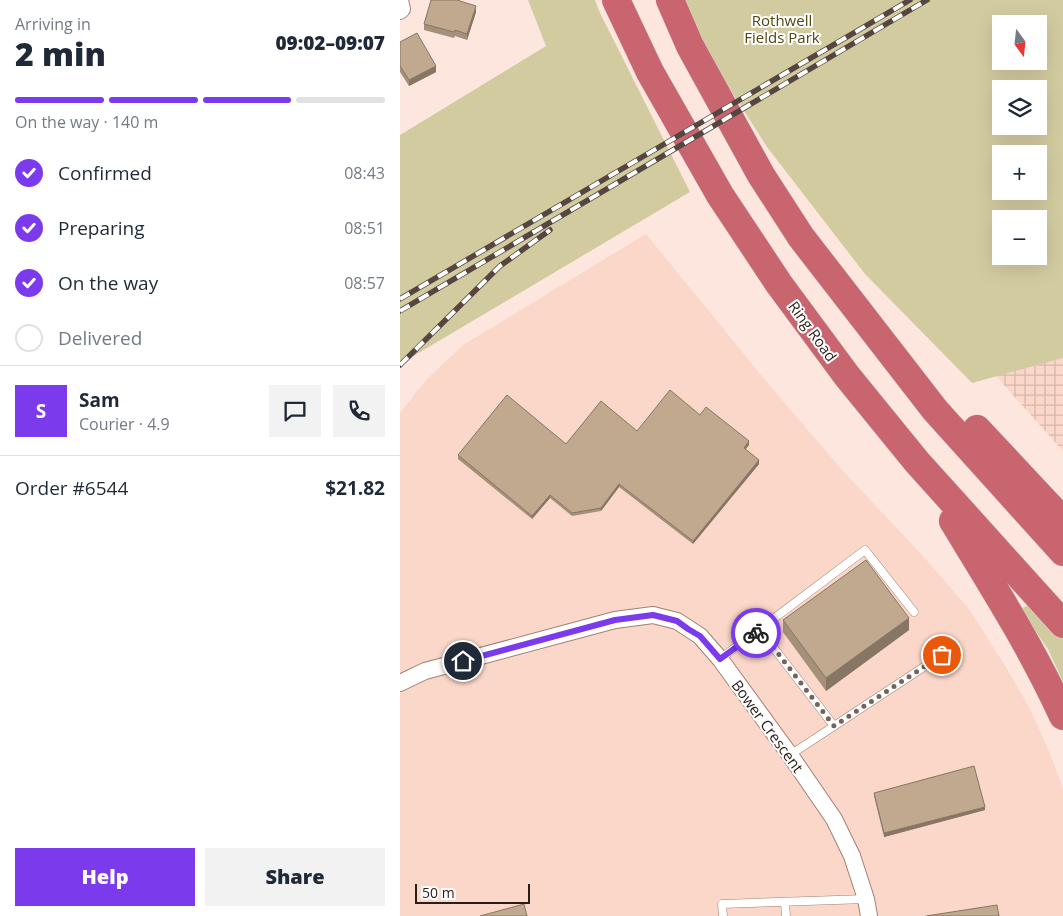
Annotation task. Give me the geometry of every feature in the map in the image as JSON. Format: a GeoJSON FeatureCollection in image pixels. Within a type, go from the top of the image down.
{"type":"FeatureCollection","features":[{"type":"Feature","properties":{"kind":"highway","name":"Ring Road"},"geometry":{"type":"LineString","coordinates":[[616,0],[650,72],[731,211],[779,284],[841,369],[916,462],[1063,624]]}},
{"type":"Feature","properties":{"kind":"highway"},"geometry":{"type":"LineString","coordinates":[[670,0],[690,46],[761,175],[801,237],[935,410],[1063,552]]}},
{"type":"Feature","properties":{"kind":"highway"},"geometry":{"type":"LineString","coordinates":[[846,294],[1063,521]]}},
{"type":"Feature","properties":{"kind":"highway"},"geometry":{"type":"LineString","coordinates":[[916,462],[1014,620],[1046,678],[1063,716]]}},
{"type":"Feature","properties":{"kind":"street"},"geometry":{"type":"LineString","coordinates":[[400,0],[402,9],[400,11]]}},
{"type":"Feature","properties":{"kind":"street","name":"Bower Crescent"},"geometry":{"type":"LineString","coordinates":[[400,683],[424,671],[615,620],[653,615],[677,621],[700,636],[720,659],[834,819],[852,856],[866,899],[869,916]]}},
{"type":"Feature","properties":{"kind":"lane"},"geometry":{"type":"LineString","coordinates":[[720,659],[865,550],[914,612]]}},
{"type":"Feature","properties":{"kind":"lane"},"geometry":{"type":"LineString","coordinates":[[760,630],[834,726]]}},
{"type":"Feature","properties":{"kind":"lane"},"geometry":{"type":"LineString","coordinates":[[790,755],[942,655]]}},
{"type":"Feature","properties":{"kind":"lane"},"geometry":{"type":"LineString","coordinates":[[723,916],[722,904],[866,899]]}},
{"type":"Feature","properties":{"kind":"lane"},"geometry":{"type":"LineString","coordinates":[[785,903],[786,916]]}},
{"type":"Feature","properties":{"kind":"shaded area"},"geometry":{"type":"Polygon","coordinates":[[[646,234],[770,386],[843,471],[922,555],[969,609],[1009,672],[1029,707],[1049,751],[1063,789],[1063,916],[400,916],[400,413],[426,380],[463,345],[646,234]]]}},
{"type":"Feature","properties":{"kind":"shaded area"},"geometry":{"type":"Polygon","coordinates":[[[1063,358],[1063,451],[996,376],[1063,358]]]}},
{"type":"Feature","properties":{"kind":"green space"},"geometry":{"type":"Polygon","coordinates":[[[528,0],[595,0],[690,192],[400,364],[400,135],[546,46],[528,0]]]}},
{"type":"Feature","properties":{"kind":"green space","name":"Rothwell Fields Park"},"geometry":{"type":"Polygon","coordinates":[[[684,0],[1063,0],[1063,358],[972,383],[865,274],[767,147],[702,45],[684,0]]]}},
{"type":"Feature","properties":{"kind":"green space"},"geometry":{"type":"Polygon","coordinates":[[[1031,604],[1063,639],[1063,682],[1048,649],[1020,609],[1031,604]]]}},
{"type":"Feature","properties":{"kind":"building"},"geometry":{"type":"Polygon","coordinates":[[[431,0],[457,0],[476,6],[467,34],[424,24],[431,0]]]}},
{"type":"Feature","properties":{"kind":"building"},"geometry":{"type":"Polygon","coordinates":[[[417,33],[436,66],[409,80],[400,66],[400,42],[417,33]]]}},
{"type":"Feature","properties":{"kind":"building"},"geometry":{"type":"Polygon","coordinates":[[[670,390],[700,415],[706,407],[749,441],[744,448],[759,460],[693,541],[619,484],[601,508],[572,513],[550,495],[532,516],[458,455],[507,395],[566,444],[601,401],[637,431],[670,390]]]}},
{"type":"Feature","properties":{"kind":"building"},"geometry":{"type":"Polygon","coordinates":[[[866,560],[909,618],[826,678],[783,620],[866,560]]]}},
{"type":"Feature","properties":{"kind":"building"},"geometry":{"type":"Polygon","coordinates":[[[974,766],[985,807],[884,833],[874,793],[974,766]]]}},
{"type":"Feature","properties":{"kind":"building"},"geometry":{"type":"Polygon","coordinates":[[[524,904],[527,916],[480,916],[524,904]]]}},
{"type":"Feature","properties":{"kind":"building"},"geometry":{"type":"Polygon","coordinates":[[[997,905],[999,916],[926,916],[997,905]]]}},
{"type":"Feature","properties":{"kind":"railway"},"geometry":{"type":"LineString","coordinates":[[400,299],[910,0]]}},
{"type":"Feature","properties":{"kind":"railway"},"geometry":{"type":"LineString","coordinates":[[400,311],[927,0]]}},
{"type":"Feature","properties":{"kind":"railway"},"geometry":{"type":"LineString","coordinates":[[400,365],[500,266],[550,230]]}},
{"type":"Feature","properties":{"kind":"way so far"},"geometry":{"type":"LineString","coordinates":[[756,633],[760,630],[834,726],[942,655]]}},
{"type":"Feature","properties":{"kind":"route"},"geometry":{"type":"LineString","coordinates":[[463,661],[615,620],[653,615],[677,621],[700,636],[720,659],[756,633]]}}]}
